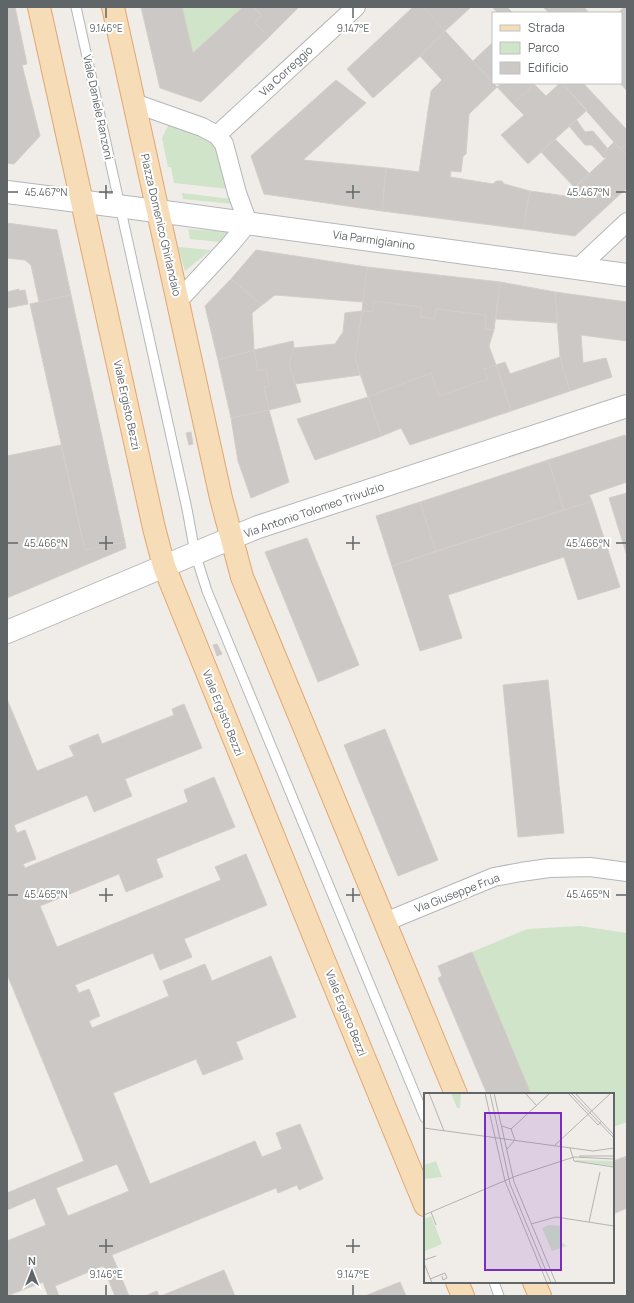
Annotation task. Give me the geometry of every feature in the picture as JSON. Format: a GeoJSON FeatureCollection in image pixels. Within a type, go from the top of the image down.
{"type":"FeatureCollection","features":[{"type":"Feature","properties":{"kind":"main road"},"geometry":{"type":"LineString","coordinates":[[39,7],[82,202]]}},
{"type":"Feature","properties":{"kind":"main road"},"geometry":{"type":"LineString","coordinates":[[113,7],[134,103]]}},
{"type":"Feature","properties":{"kind":"main road","name":"Piazza Domenico Ghirlandaio"},"geometry":{"type":"LineString","coordinates":[[134,103],[178,301]]}},
{"type":"Feature","properties":{"kind":"main road","name":"Viale Ergisto Bezzi"},"geometry":{"type":"LineString","coordinates":[[82,202],[154,528],[164,566],[321,954],[424,1203]]}},
{"type":"Feature","properties":{"kind":"main road"},"geometry":{"type":"LineString","coordinates":[[178,301],[231,539],[242,577],[456,1093]]}},
{"type":"Feature","properties":{"kind":"main road"},"geometry":{"type":"LineString","coordinates":[[457,1283],[463,1296]]}},
{"type":"Feature","properties":{"kind":"main road"},"geometry":{"type":"LineString","coordinates":[[534,1283],[540,1296]]}},
{"type":"Feature","properties":{"kind":"street","name":"Via Correggio"},"geometry":{"type":"LineString","coordinates":[[217,135],[356,7]]}},
{"type":"Feature","properties":{"kind":"street"},"geometry":{"type":"LineString","coordinates":[[134,103],[202,127],[217,135],[224,144],[237,193],[248,223]]}},
{"type":"Feature","properties":{"kind":"street","name":"Via Parmigianino"},"geometry":{"type":"LineString","coordinates":[[7,192],[248,223],[627,275]]}},
{"type":"Feature","properties":{"kind":"street"},"geometry":{"type":"LineString","coordinates":[[578,268],[627,222]]}},
{"type":"Feature","properties":{"kind":"street","name":"Piazza Domenico Ghirlandaio"},"geometry":{"type":"LineString","coordinates":[[178,301],[229,246],[248,223]]}},
{"type":"Feature","properties":{"kind":"street","name":"Via Antonio Tolomeo Trivulzio"},"geometry":{"type":"LineString","coordinates":[[7,632],[195,552],[258,527],[627,406]]}},
{"type":"Feature","properties":{"kind":"street","name":"Via Giuseppe Frua"},"geometry":{"type":"LineString","coordinates":[[385,922],[494,877],[548,868],[590,867],[627,872]]}},
{"type":"Feature","properties":{"kind":"lane","name":"Viale Daniele Ranzoni"},"geometry":{"type":"LineString","coordinates":[[76,7],[120,206]]}},
{"type":"Feature","properties":{"kind":"lane"},"geometry":{"type":"LineString","coordinates":[[120,206],[187,509],[195,552],[207,591],[424,1116]]}},
{"type":"Feature","properties":{"kind":"lane"},"geometry":{"type":"LineString","coordinates":[[494,1283],[500,1296]]}},
{"type":"Feature","properties":{"kind":"green space"},"geometry":{"type":"Polygon","coordinates":[[[182,7],[243,7],[193,53],[182,7]]]}},
{"type":"Feature","properties":{"kind":"green space"},"geometry":{"type":"Polygon","coordinates":[[[170,122],[198,131],[214,144],[229,189],[174,183],[171,167],[168,167],[162,138],[170,122]]]}},
{"type":"Feature","properties":{"kind":"green space"},"geometry":{"type":"Polygon","coordinates":[[[182,193],[232,199],[233,204],[183,199],[182,193]]]}},
{"type":"Feature","properties":{"kind":"green space"},"geometry":{"type":"Polygon","coordinates":[[[188,229],[228,232],[220,242],[190,239],[188,229]]]}},
{"type":"Feature","properties":{"kind":"green space"},"geometry":{"type":"Polygon","coordinates":[[[178,247],[211,250],[185,271],[178,247]]]}},
{"type":"Feature","properties":{"kind":"green space"},"geometry":{"type":"Polygon","coordinates":[[[580,926],[627,933],[627,1122],[614,1127],[614,1093],[531,1093],[472,952],[527,929],[580,926]]]}},
{"type":"Feature","properties":{"kind":"building"},"geometry":{"type":"Polygon","coordinates":[[[7,7],[15,7],[27,64],[22,65],[40,136],[14,164],[7,163],[7,7]]]}},
{"type":"Feature","properties":{"kind":"building"},"geometry":{"type":"Polygon","coordinates":[[[141,7],[182,7],[193,53],[243,7],[253,7],[262,15],[255,23],[269,37],[201,102],[160,88],[141,7]]]}},
{"type":"Feature","properties":{"kind":"building"},"geometry":{"type":"Polygon","coordinates":[[[253,7],[299,7],[269,37],[255,23],[262,15],[253,7]]]}},
{"type":"Feature","properties":{"kind":"building"},"geometry":{"type":"Polygon","coordinates":[[[413,7],[423,7],[445,31],[420,56],[373,98],[347,69],[413,7]]]}},
{"type":"Feature","properties":{"kind":"building"},"geometry":{"type":"Polygon","coordinates":[[[423,7],[471,7],[445,31],[423,7]]]}},
{"type":"Feature","properties":{"kind":"building"},"geometry":{"type":"Polygon","coordinates":[[[492,7],[510,7],[508,8],[512,12],[497,12],[492,7]]]}},
{"type":"Feature","properties":{"kind":"building"},"geometry":{"type":"Polygon","coordinates":[[[543,7],[584,7],[578,12],[548,12],[543,7]]]}},
{"type":"Feature","properties":{"kind":"building"},"geometry":{"type":"Polygon","coordinates":[[[584,7],[588,12],[578,12],[584,7]]]}},
{"type":"Feature","properties":{"kind":"building"},"geometry":{"type":"Polygon","coordinates":[[[624,7],[627,7],[627,50],[622,45],[622,12],[619,12],[624,7]]]}},
{"type":"Feature","properties":{"kind":"building"},"geometry":{"type":"Polygon","coordinates":[[[445,31],[492,82],[492,84],[497,87],[469,114],[466,154],[463,156],[461,172],[451,171],[450,177],[493,184],[496,181],[502,181],[504,184],[530,191],[523,229],[382,211],[386,168],[419,172],[431,91],[442,80],[420,56],[445,31]]]}},
{"type":"Feature","properties":{"kind":"building"},"geometry":{"type":"Polygon","coordinates":[[[492,43],[492,81],[473,61],[492,43]]]}},
{"type":"Feature","properties":{"kind":"building"},"geometry":{"type":"Polygon","coordinates":[[[622,45],[627,50],[627,91],[621,84],[622,45]]]}},
{"type":"Feature","properties":{"kind":"building"},"geometry":{"type":"Polygon","coordinates":[[[336,80],[366,103],[303,160],[386,168],[382,211],[264,194],[251,156],[336,80]]]}},
{"type":"Feature","properties":{"kind":"building"},"geometry":{"type":"Polygon","coordinates":[[[501,84],[534,84],[513,104],[497,87],[501,84]]]}},
{"type":"Feature","properties":{"kind":"building"},"geometry":{"type":"Polygon","coordinates":[[[534,84],[546,96],[559,84],[563,84],[587,110],[528,164],[501,135],[524,115],[513,104],[534,84]]]}},
{"type":"Feature","properties":{"kind":"building"},"geometry":{"type":"Polygon","coordinates":[[[563,84],[584,84],[627,130],[627,143],[620,149],[563,84]]]}},
{"type":"Feature","properties":{"kind":"building"},"geometry":{"type":"Polygon","coordinates":[[[576,119],[585,132],[593,131],[608,149],[603,153],[607,157],[604,158],[592,145],[585,145],[569,126],[576,119]]]}},
{"type":"Feature","properties":{"kind":"building"},"geometry":{"type":"Polygon","coordinates":[[[555,139],[589,173],[575,188],[541,152],[555,139]]]}},
{"type":"Feature","properties":{"kind":"building"},"geometry":{"type":"Polygon","coordinates":[[[614,142],[627,156],[627,188],[616,198],[587,188],[581,181],[607,157],[603,153],[614,142]]]}},
{"type":"Feature","properties":{"kind":"building"},"geometry":{"type":"Polygon","coordinates":[[[627,143],[627,156],[620,149],[627,143]]]}},
{"type":"Feature","properties":{"kind":"building"},"geometry":{"type":"Polygon","coordinates":[[[581,181],[587,188],[616,198],[575,236],[523,229],[530,191],[565,196],[581,181]]]}},
{"type":"Feature","properties":{"kind":"building"},"geometry":{"type":"Polygon","coordinates":[[[7,223],[57,230],[71,295],[39,302],[31,265],[25,260],[7,258],[7,223]]]}},
{"type":"Feature","properties":{"kind":"building"},"geometry":{"type":"Polygon","coordinates":[[[256,250],[367,267],[363,302],[275,295],[262,305],[231,279],[256,250]]]}},
{"type":"Feature","properties":{"kind":"building"},"geometry":{"type":"Polygon","coordinates":[[[367,267],[500,282],[494,330],[485,329],[486,315],[436,309],[434,319],[421,317],[422,307],[374,301],[373,312],[362,311],[367,267]]]}},
{"type":"Feature","properties":{"kind":"building"},"geometry":{"type":"Polygon","coordinates":[[[231,279],[262,305],[252,313],[254,350],[218,360],[205,306],[231,279]]]}},
{"type":"Feature","properties":{"kind":"building"},"geometry":{"type":"Polygon","coordinates":[[[500,282],[555,292],[558,323],[496,319],[500,282]]]}},
{"type":"Feature","properties":{"kind":"building"},"geometry":{"type":"Polygon","coordinates":[[[19,289],[19,291],[25,290],[28,304],[7,308],[7,292],[19,289]]]}},
{"type":"Feature","properties":{"kind":"building"},"geometry":{"type":"Polygon","coordinates":[[[555,292],[627,302],[627,341],[581,335],[583,363],[606,358],[612,377],[570,391],[560,357],[555,292]]]}},
{"type":"Feature","properties":{"kind":"building"},"geometry":{"type":"Polygon","coordinates":[[[71,295],[125,542],[85,550],[30,304],[71,295]]]}},
{"type":"Feature","properties":{"kind":"building"},"geometry":{"type":"Polygon","coordinates":[[[374,301],[422,307],[421,317],[434,319],[436,309],[486,315],[485,329],[494,330],[489,346],[496,365],[484,369],[488,379],[439,396],[431,373],[368,397],[355,359],[362,311],[373,312],[374,301]]]}},
{"type":"Feature","properties":{"kind":"building"},"geometry":{"type":"Polygon","coordinates":[[[362,311],[355,359],[360,375],[295,384],[289,364],[294,348],[335,344],[343,332],[345,313],[362,311]]]}},
{"type":"Feature","properties":{"kind":"building"},"geometry":{"type":"Polygon","coordinates":[[[293,341],[294,348],[289,364],[301,402],[269,410],[264,387],[269,386],[266,369],[258,371],[254,350],[293,341]]]}},
{"type":"Feature","properties":{"kind":"building"},"geometry":{"type":"Polygon","coordinates":[[[254,350],[258,371],[266,369],[269,386],[264,387],[269,410],[231,418],[218,360],[254,350]]]}},
{"type":"Feature","properties":{"kind":"building"},"geometry":{"type":"Polygon","coordinates":[[[560,357],[570,391],[511,411],[496,365],[505,362],[510,374],[560,357]]]}},
{"type":"Feature","properties":{"kind":"building"},"geometry":{"type":"Polygon","coordinates":[[[496,365],[511,411],[410,445],[401,428],[382,436],[368,397],[431,373],[439,396],[488,379],[484,369],[496,365]]]}},
{"type":"Feature","properties":{"kind":"building"},"geometry":{"type":"Polygon","coordinates":[[[368,397],[382,436],[315,460],[297,419],[368,397]]]}},
{"type":"Feature","properties":{"kind":"building"},"geometry":{"type":"Polygon","coordinates":[[[269,410],[289,482],[251,498],[238,461],[231,418],[269,410]]]}},
{"type":"Feature","properties":{"kind":"building"},"geometry":{"type":"Polygon","coordinates":[[[191,432],[193,444],[189,445],[186,433],[191,432]]]}},
{"type":"Feature","properties":{"kind":"building"},"geometry":{"type":"Polygon","coordinates":[[[625,435],[627,442],[627,482],[589,495],[592,501],[564,510],[548,460],[625,435]]]}},
{"type":"Feature","properties":{"kind":"building"},"geometry":{"type":"Polygon","coordinates":[[[61,445],[85,550],[125,542],[126,548],[7,598],[7,456],[61,445]]]}},
{"type":"Feature","properties":{"kind":"building"},"geometry":{"type":"Polygon","coordinates":[[[548,460],[564,510],[436,551],[420,502],[548,460]]]}},
{"type":"Feature","properties":{"kind":"building"},"geometry":{"type":"Polygon","coordinates":[[[627,493],[627,556],[609,498],[627,493]]]}},
{"type":"Feature","properties":{"kind":"building"},"geometry":{"type":"Polygon","coordinates":[[[592,501],[620,587],[578,600],[564,557],[448,595],[462,638],[420,651],[392,566],[592,501]]]}},
{"type":"Feature","properties":{"kind":"building"},"geometry":{"type":"Polygon","coordinates":[[[420,502],[436,551],[392,566],[376,516],[420,502]]]}},
{"type":"Feature","properties":{"kind":"building"},"geometry":{"type":"Polygon","coordinates":[[[307,538],[359,665],[318,682],[265,552],[307,538]]]}},
{"type":"Feature","properties":{"kind":"building"},"geometry":{"type":"Polygon","coordinates":[[[217,644],[222,654],[217,656],[213,645],[217,644]]]}},
{"type":"Feature","properties":{"kind":"building"},"geometry":{"type":"Polygon","coordinates":[[[548,680],[564,833],[518,837],[503,685],[548,680]]]}},
{"type":"Feature","properties":{"kind":"building"},"geometry":{"type":"Polygon","coordinates":[[[7,699],[37,771],[74,756],[69,746],[98,734],[102,744],[174,715],[172,709],[184,704],[202,748],[125,779],[132,796],[94,812],[87,795],[14,825],[17,833],[25,830],[36,859],[23,864],[25,868],[188,802],[184,790],[214,777],[235,827],[156,859],[163,877],[126,892],[119,874],[40,906],[57,947],[221,880],[215,867],[246,854],[267,905],[184,939],[192,957],[160,970],[153,953],[75,985],[79,993],[89,989],[100,1016],[89,1021],[92,1028],[169,996],[163,981],[205,964],[212,981],[271,956],[296,1017],[236,1042],[243,1059],[203,1075],[196,1059],[113,1093],[150,1184],[255,1141],[262,1157],[282,1149],[276,1133],[300,1124],[323,1179],[299,1190],[297,1185],[278,1193],[276,1188],[112,1255],[129,1296],[115,1296],[103,1266],[55,1286],[59,1296],[48,1296],[43,1282],[7,1296],[7,1241],[46,1225],[35,1198],[7,1210],[7,1193],[84,1161],[7,974],[7,699]],[[117,1164],[56,1188],[68,1216],[129,1191],[117,1164]]]}},
{"type":"Feature","properties":{"kind":"building"},"geometry":{"type":"Polygon","coordinates":[[[385,729],[438,860],[398,876],[344,745],[385,729]]]}},
{"type":"Feature","properties":{"kind":"building"},"geometry":{"type":"Polygon","coordinates":[[[472,952],[531,1093],[487,1093],[438,978],[442,976],[438,966],[472,952]]]}},
{"type":"Feature","properties":{"kind":"building"},"geometry":{"type":"Polygon","coordinates":[[[627,1156],[627,1208],[614,1214],[614,1161],[627,1156]]]}},
{"type":"Feature","properties":{"kind":"building"},"geometry":{"type":"Polygon","coordinates":[[[224,1270],[235,1296],[161,1296],[224,1270]]]}},
{"type":"Feature","properties":{"kind":"building"},"geometry":{"type":"Polygon","coordinates":[[[400,1282],[406,1296],[365,1296],[400,1282]]]}},
{"type":"Feature","properties":{"kind":"building"},"geometry":{"type":"Polygon","coordinates":[[[157,1291],[159,1296],[145,1296],[157,1291]]]}}]}
